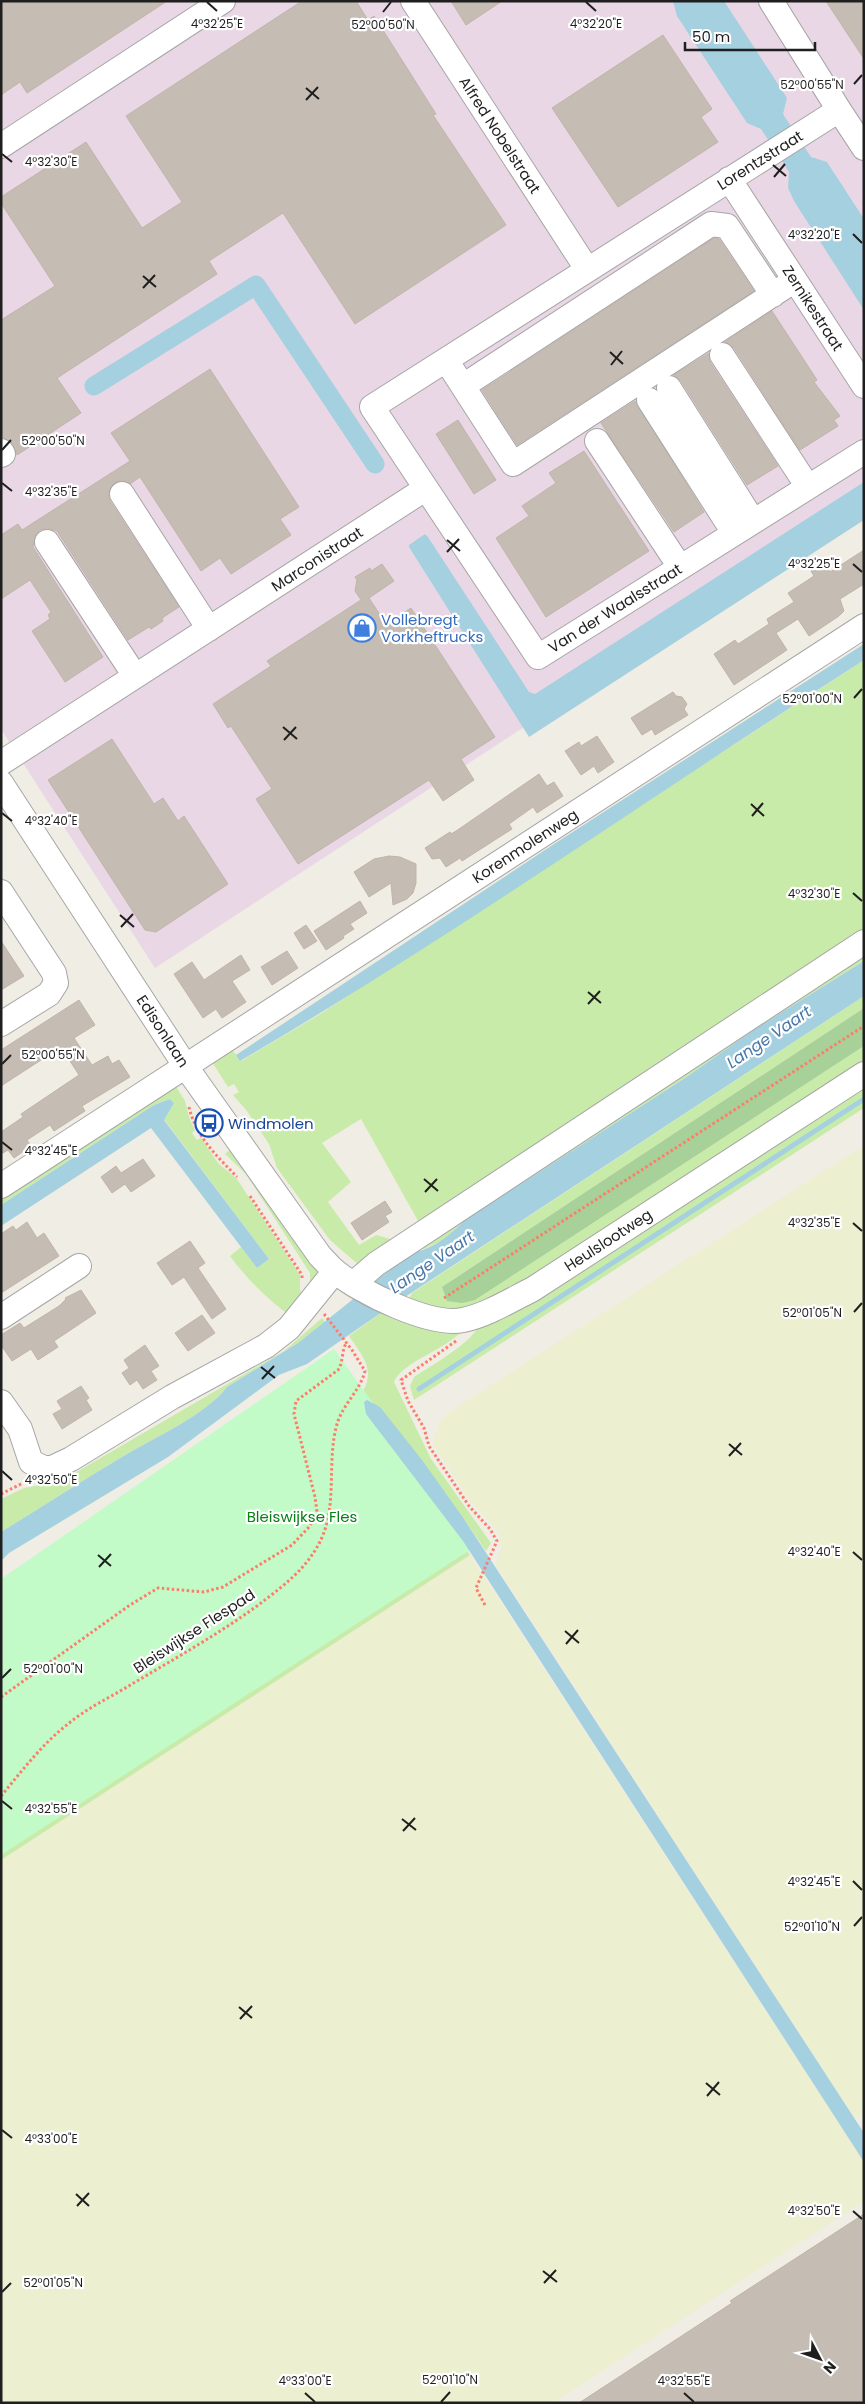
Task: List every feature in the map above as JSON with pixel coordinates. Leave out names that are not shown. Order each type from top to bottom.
[{"type":"street","points":[[1,146],[223,1]]},
{"type":"street","name":"Alfred Nobelstraat","points":[[413,1],[579,274]]},
{"type":"street","points":[[771,1],[864,148]]},
{"type":"street","name":"Lorentzstraat","points":[[426,489],[372,407],[839,110]]},
{"type":"street","name":"Zernikestraat","points":[[730,179],[864,386]]},
{"type":"street","points":[[463,386],[711,224],[727,226],[773,295]]},
{"type":"street","points":[[579,274],[588,304]]},
{"type":"street","points":[[446,360],[513,464],[795,280]]},
{"type":"street","points":[[722,355],[808,487]]},
{"type":"street","points":[[670,388],[744,527]]},
{"type":"street","points":[[649,400],[744,527]]},
{"type":"street","points":[[597,440],[680,567]]},
{"type":"street","points":[[1,451],[3,454],[1,455]]},
{"type":"street","name":"Van der Waalsstraat","points":[[426,489],[538,657],[864,452]]},
{"type":"street","name":"Marconistraat","points":[[1,763],[426,489]]},
{"type":"street","points":[[122,494],[209,628]]},
{"type":"street","points":[[47,542],[135,676]]},
{"type":"street","name":"Korenmolenweg","points":[[179,1071],[864,626]]},
{"type":"street","name":"Edisonlaan","points":[[1,783],[179,1071],[301,1231],[344,1278]]},
{"type":"street","points":[[1,892],[54,973],[56,984],[50,994],[1,1024]]},
{"type":"street","points":[[1,1402],[20,1429],[28,1458],[35,1465],[52,1468],[71,1459],[172,1397],[266,1346],[289,1328],[318,1310],[344,1278],[376,1264],[864,942]]},
{"type":"street","points":[[1,1186],[179,1071]]},
{"type":"street","name":"Heulslootweg","points":[[344,1278],[411,1312],[444,1320],[462,1320],[495,1308],[533,1289],[864,1074]]},
{"type":"street","points":[[1,1317],[79,1266]]},
{"type":"path","points":[[438,1298],[447,1298],[864,1026]]},
{"type":"path","points":[[179,1071],[191,1119],[218,1160],[239,1178]]},
{"type":"path","name":"Bleiswijkse Flespad","points":[[1,1796],[40,1750],[68,1723],[230,1625],[296,1574],[315,1551],[326,1526],[331,1509],[333,1448],[337,1425],[340,1414],[362,1383],[365,1371],[347,1342],[302,1291],[302,1275],[249,1194]]},
{"type":"path","points":[[461,1338],[401,1380],[408,1401],[424,1428],[429,1446],[470,1506],[490,1528],[497,1541],[476,1588],[486,1607]]},
{"type":"path","points":[[1,1697],[130,1605],[158,1588],[204,1592],[223,1587],[292,1545],[310,1526],[317,1512],[294,1414],[296,1401],[338,1370],[342,1364],[344,1346],[347,1342]]},
{"type":"shaded area","points":[[1,1],[864,1],[864,505],[155,968],[1,729]]},
{"type":"green space","points":[[864,660],[864,937],[422,1228],[361,1119],[322,1143],[351,1182],[328,1202],[359,1245],[376,1235],[401,1242],[361,1267],[330,1240],[277,1168],[269,1144],[247,1111],[233,1095],[239,1092],[234,1084],[228,1087],[210,1059],[230,1047],[241,1061],[317,1016]]},
{"type":"green space","points":[[864,949],[864,961],[758,1027],[685,1078],[465,1220],[441,1241],[407,1255],[379,1280],[369,1273]]},
{"type":"green space","points":[[864,996],[864,1008],[442,1287],[447,1301],[475,1300],[864,1046],[864,1064],[517,1286],[471,1306],[461,1308],[438,1308],[408,1301],[412,1293]]},
{"type":"green space","points":[[864,1008],[864,1046],[475,1300],[462,1303],[447,1301],[442,1287]]},
{"type":"green space","points":[[174,1083],[185,1101],[195,1130],[192,1133],[197,1140],[201,1138],[218,1163],[237,1179],[300,1275],[300,1290],[305,1297],[289,1315],[257,1288],[230,1256],[241,1247],[257,1268],[269,1259],[164,1119],[174,1103],[170,1099],[154,1105],[1,1205],[1,1195]]},
{"type":"green space","points":[[864,1084],[864,1108],[414,1400],[410,1386],[414,1377],[470,1338],[481,1322]]},
{"type":"green space","points":[[864,1145],[864,2114],[855,2119],[495,1564],[501,1549],[500,1536],[470,1501],[435,1447],[433,1439],[442,1419],[454,1409]]},
{"type":"green space","points":[[232,1148],[320,1270],[310,1288],[310,1273],[246,1174],[225,1154]]},
{"type":"green space","points":[[382,1312],[462,1331],[455,1338],[406,1368],[394,1382],[431,1459],[491,1543],[486,1551],[464,1519],[465,1548],[470,1555],[1,1860],[1,1806],[363,1391],[367,1383],[367,1368],[362,1356],[349,1336]]},
{"type":"green space","points":[[322,1318],[325,1322],[298,1343],[227,1387],[218,1397],[193,1416],[122,1457],[1,1532],[1,1499],[24,1488],[61,1481],[284,1351]]},
{"type":"green space","name":"Bleiswijkse Fles","points":[[334,1349],[476,1546],[1,1855],[1,1579]]},
{"type":"green space","points":[[470,1555],[864,2162],[864,2201],[553,2403],[1,2403],[1,1860]]},
{"type":"water","points":[[673,1],[724,1],[787,98],[783,114],[811,157],[827,162],[864,219],[864,310],[794,201],[788,188],[789,172],[761,129],[747,123],[677,16]]},
{"type":"water","points":[[864,482],[864,520],[529,737],[409,547],[409,545],[425,534],[428,537],[529,692],[535,694]]},
{"type":"water","points":[[864,644],[864,660],[554,864],[320,1013],[240,1061],[236,1055],[551,846]]},
{"type":"water","name":"Lange Vaart","points":[[864,961],[864,996],[382,1312],[307,1364],[279,1375],[168,1457],[9,1553],[1,1561],[1,1532],[122,1457],[193,1416],[218,1397],[227,1387],[298,1343],[411,1253],[426,1249],[440,1241],[465,1220],[685,1078],[758,1027]]},
{"type":"water","points":[[170,1099],[174,1103],[164,1120],[269,1259],[257,1268],[151,1128],[1,1226],[1,1205],[154,1105]]},
{"type":"water","points":[[367,1400],[380,1407],[422,1460],[464,1519],[864,2133],[864,2162],[463,1541],[366,1414],[364,1402]]},
{"type":"building","points":[[1,1],[167,1],[27,93],[20,82],[1,95]]},
{"type":"building","points":[[302,1],[356,1],[368,20],[374,16],[436,114],[433,115],[506,225],[355,324],[283,213],[209,261],[217,274],[57,378],[81,413],[17,455],[12,443],[1,436],[1,320],[55,286],[1,203],[1,197],[86,142],[142,228],[182,202],[126,116]]},
{"type":"building","points":[[451,1],[502,1],[466,25]]},
{"type":"building","points":[[826,1],[864,1],[864,59]]},
{"type":"building","points":[[663,35],[712,109],[701,117],[718,142],[618,207],[552,108]]},
{"type":"building","points":[[714,238],[719,239],[754,291],[517,445],[482,390]]},
{"type":"building","points":[[772,311],[817,380],[814,382],[840,416],[834,420],[838,426],[800,450],[734,348],[725,342]]},
{"type":"building","points":[[709,353],[710,362],[778,466],[747,485],[681,381],[674,375]]},
{"type":"building","points":[[210,369],[299,507],[280,519],[291,535],[231,574],[220,558],[201,571],[140,477],[130,484],[122,480],[114,483],[108,494],[110,501],[179,607],[162,618],[163,621],[151,629],[149,627],[128,640],[57,531],[47,528],[40,530],[35,536],[33,547],[103,657],[65,682],[32,631],[50,619],[48,615],[51,612],[30,580],[1,599],[1,535],[18,524],[22,530],[130,461],[111,433]]},
{"type":"building","points":[[635,401],[704,512],[674,532],[601,423]]},
{"type":"building","points":[[458,420],[496,480],[474,494],[436,434]]},
{"type":"building","points":[[584,451],[649,551],[546,617],[496,538],[529,516],[522,506],[556,483],[549,473]]},
{"type":"building","points":[[864,550],[864,584],[840,599],[844,611],[809,636],[798,619],[776,633],[787,650],[734,685],[714,654],[735,640],[738,644],[769,624],[767,619],[794,602],[788,593],[814,576],[811,571],[823,561],[830,572]]},
{"type":"building","points":[[382,564],[394,581],[369,598],[386,624],[411,608],[495,737],[461,759],[474,780],[443,801],[429,780],[298,864],[256,799],[272,789],[231,726],[228,728],[213,704],[271,666],[267,661],[361,600],[355,591],[357,580],[355,577],[370,568],[371,571]]},
{"type":"building","points":[[673,692],[676,696],[682,697],[687,704],[684,709],[688,715],[655,735],[652,729],[642,735],[631,718]]},
{"type":"building","points":[[597,736],[614,762],[598,773],[594,766],[581,775],[565,751],[579,742],[581,746]]},
{"type":"building","points":[[112,739],[154,804],[163,798],[178,821],[184,816],[228,884],[156,932],[145,930],[48,780]]},
{"type":"building","points":[[539,774],[547,786],[554,782],[563,796],[537,813],[533,807],[509,824],[512,829],[462,861],[460,858],[446,867],[440,858],[432,859],[425,848],[450,832],[451,834],[456,831]]},
{"type":"building","points":[[389,856],[400,857],[416,864],[416,883],[413,893],[407,899],[393,905],[391,883],[369,897],[354,872],[374,859]]},
{"type":"building","points":[[360,901],[367,913],[350,924],[354,929],[326,950],[314,931]]},
{"type":"building","points":[[306,925],[317,941],[304,949],[294,933]]},
{"type":"building","points":[[1,941],[24,976],[1,990]]},
{"type":"building","points":[[287,951],[298,968],[272,985],[261,967]]},
{"type":"building","points":[[241,955],[250,970],[232,981],[246,1002],[222,1018],[216,1009],[203,1018],[174,974],[192,962],[204,980]]},
{"type":"building","points":[[79,1000],[95,1025],[74,1038],[92,1065],[108,1056],[112,1064],[119,1060],[130,1077],[82,1106],[85,1111],[54,1131],[50,1125],[27,1140],[31,1146],[14,1158],[8,1150],[1,1154],[1,1132],[23,1117],[21,1114],[79,1075],[61,1047],[1,1086],[1,1050]]},
{"type":"building","points":[[143,1159],[155,1176],[131,1192],[125,1184],[112,1193],[101,1177],[116,1166],[121,1173]]},
{"type":"building","points":[[385,1201],[392,1212],[385,1216],[389,1222],[362,1240],[351,1223]]},
{"type":"building","points":[[27,1222],[37,1238],[44,1233],[59,1256],[1,1293],[1,1234],[13,1226],[16,1230]]},
{"type":"building","points":[[190,1241],[205,1263],[198,1268],[226,1309],[212,1319],[184,1277],[172,1285],[157,1263]]},
{"type":"building","points":[[81,1290],[96,1313],[54,1341],[58,1347],[38,1360],[31,1349],[12,1361],[1,1345],[1,1335],[20,1323],[24,1328],[59,1306],[65,1298]]},
{"type":"building","points":[[202,1315],[215,1333],[188,1351],[175,1333]]},
{"type":"building","points":[[145,1345],[159,1366],[151,1371],[157,1380],[143,1389],[137,1380],[130,1385],[122,1373],[129,1368],[124,1360]]},
{"type":"building","points":[[81,1386],[89,1398],[86,1400],[92,1410],[62,1429],[53,1414],[62,1409],[57,1401]]},
{"type":"building","points":[[864,2214],[864,2403],[579,2403],[732,2303],[730,2301]]},
{"type":"waterway","points":[[94,386],[256,285],[375,464]]},
{"type":"waterway","points":[[419,1389],[864,1099]]},
{"type":"place","name":"Vollebregt Vorkheftrucks","points":[[362,628]]},
{"type":"place","name":"Windmolen","points":[[209,1123]]}]
